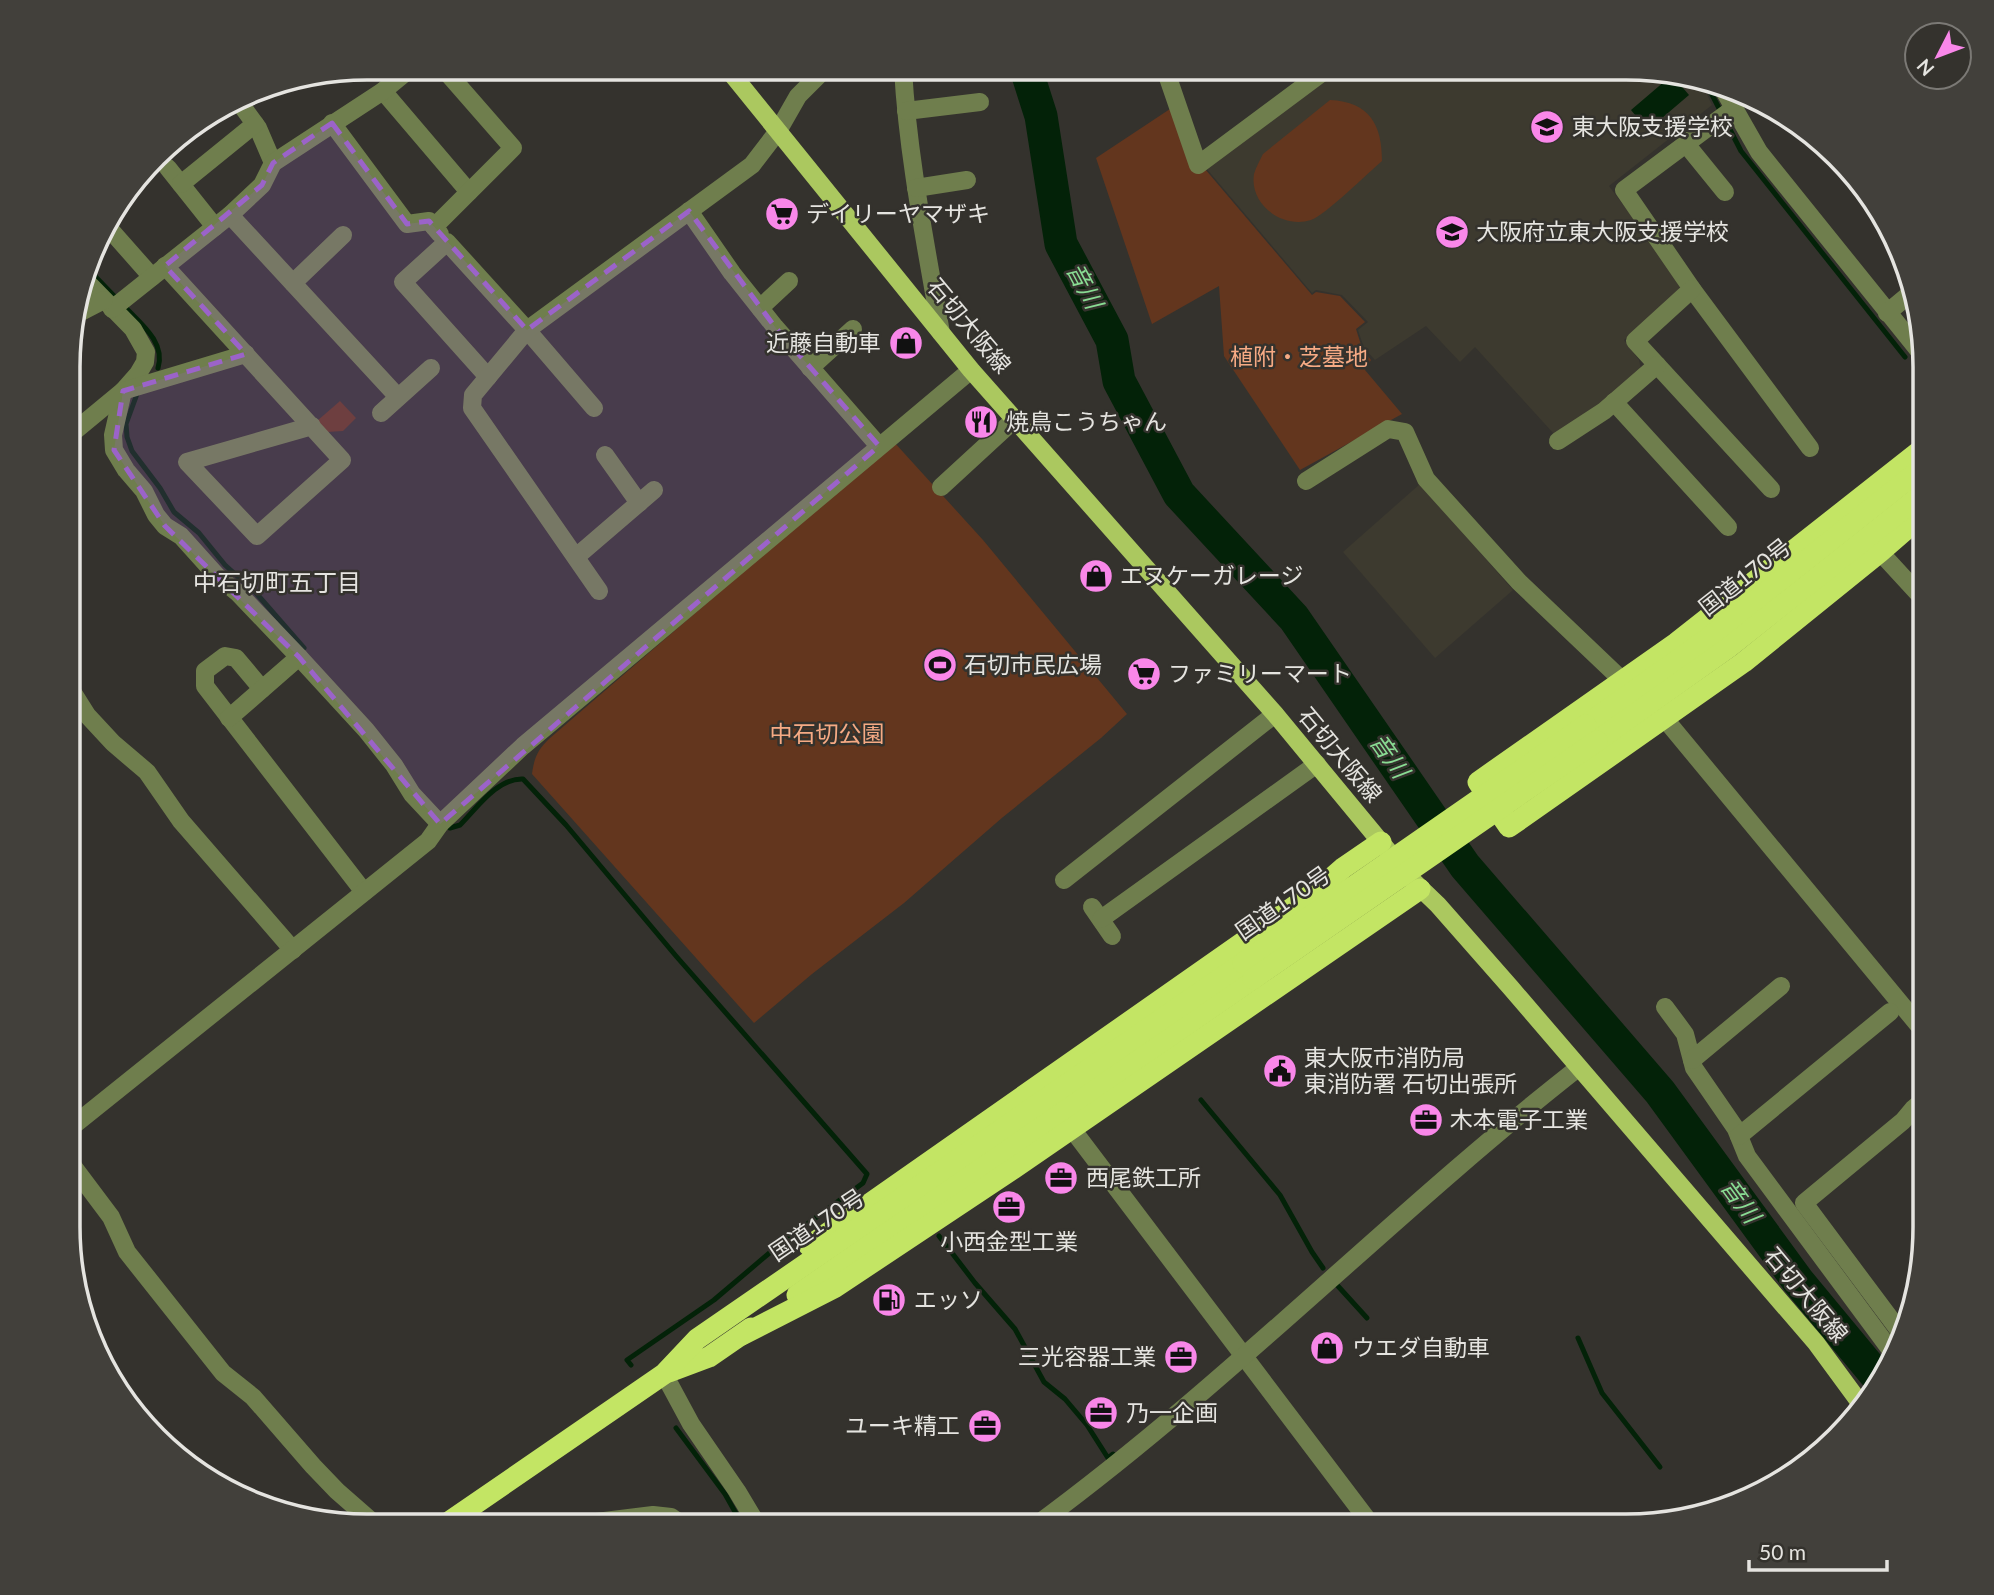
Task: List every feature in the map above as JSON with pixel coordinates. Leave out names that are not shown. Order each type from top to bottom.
[{"type":"highway","points":[[1913,456],[1733,600],[1478,782],[1509,827],[1665,719],[1777,636],[1913,523]]},
{"type":"highway","name":"国道170号","points":[[1592,733],[1913,475]]},
{"type":"highway","name":"国道170号","points":[[465,1515],[664,1374],[697,1339],[752,1301],[1248,971],[1592,733],[1728,648],[1913,501]]},
{"type":"highway","points":[[752,1301],[789,1262],[822,1236],[1320,889],[1343,868],[1381,842]]},
{"type":"highway","points":[[742,1335],[835,1288],[1072,1129],[1420,888]]},
{"type":"highway","name":"国道170号","points":[[664,1374],[709,1357],[742,1335],[1248,971]]},
{"type":"main road","name":"石切大阪線","points":[[737,80],[971,370],[1275,714],[1420,888],[1438,905],[1816,1343],[1857,1398]]},
{"type":"street","points":[[86,312],[115,303],[159,272],[230,215],[262,185],[273,163],[383,91],[395,80]]},
{"type":"street","points":[[434,227],[513,148],[454,80]]},
{"type":"street","points":[[599,591],[472,408],[473,395],[527,330],[752,165],[778,131],[798,96],[814,80]]},
{"type":"street","points":[[904,80],[916,188],[941,333]]},
{"type":"street","points":[[1169,80],[1198,165],[1312,80]]},
{"type":"street","points":[[383,91],[469,192]]},
{"type":"street","points":[[1729,100],[1759,152],[1912,343]]},
{"type":"street","points":[[906,111],[980,103]]},
{"type":"street","points":[[244,108],[255,124],[273,163]]},
{"type":"street","points":[[1734,108],[1624,190],[1692,289],[1810,448]]},
{"type":"street","points":[[332,123],[407,224],[429,221],[594,408]]},
{"type":"street","points":[[181,184],[255,124]]},
{"type":"street","points":[[1686,144],[1725,192]]},
{"type":"street","points":[[168,168],[215,227]]},
{"type":"street","points":[[916,188],[967,180]]},
{"type":"street","points":[[689,211],[760,308],[879,446]]},
{"type":"street","points":[[230,215],[398,397]]},
{"type":"street","points":[[114,232],[246,354],[312,426],[342,460],[257,536],[187,462],[312,426]]},
{"type":"street","points":[[293,283],[343,235]]},
{"type":"street","points":[[447,242],[402,282],[488,377]]},
{"type":"street","points":[[760,308],[789,281]]},
{"type":"street","points":[[80,427],[123,391],[138,374],[145,362],[146,352],[115,303],[92,286]]},
{"type":"street","points":[[1692,289],[1635,341],[1771,489]]},
{"type":"street","points":[[1887,313],[1905,298]]},
{"type":"street","points":[[810,368],[853,329]]},
{"type":"street","points":[[123,391],[246,354]]},
{"type":"street","points":[[1558,440],[1604,411],[1657,365]]},
{"type":"street","points":[[381,413],[431,368]]},
{"type":"street","points":[[80,1120],[428,841],[440,824],[523,747],[971,370]]},
{"type":"street","points":[[123,391],[113,435],[114,450],[125,470],[144,491],[156,515],[165,526],[181,536],[217,576],[299,657],[366,730],[394,765],[412,794],[440,824]]},
{"type":"street","points":[[1614,402],[1728,527]]},
{"type":"street","points":[[941,487],[1015,419]]},
{"type":"street","points":[[1306,481],[1388,429],[1405,432],[1426,479],[1519,582],[1623,681]]},
{"type":"street","points":[[605,455],[639,503]]},
{"type":"street","points":[[576,558],[654,490]]},
{"type":"street","points":[[1880,552],[1913,588]]},
{"type":"street","points":[[261,688],[236,658],[225,656],[205,671],[205,686],[364,892]]},
{"type":"street","points":[[229,718],[299,657]]},
{"type":"street","points":[[80,704],[113,743],[147,772],[181,821],[293,950]]},
{"type":"street","points":[[1063,880],[1275,714]]},
{"type":"street","points":[[1665,719],[1913,1019]]},
{"type":"street","points":[[1112,936],[1096,913],[1317,764]]},
{"type":"street","points":[[1692,1060],[1781,986]]},
{"type":"street","points":[[1665,1007],[1685,1034],[1692,1060],[1705,1086],[1739,1136],[1747,1156],[1888,1346]]},
{"type":"street","points":[[1739,1136],[1890,1012]]},
{"type":"street","points":[[1051,1515],[1126,1457],[1507,1123],[1578,1068]]},
{"type":"street","points":[[1896,1326],[1804,1203],[1903,1121],[1913,1109]]},
{"type":"street","points":[[1072,1129],[1364,1515]]},
{"type":"street","points":[[80,1176],[111,1217],[128,1252],[223,1373],[253,1397],[321,1475],[365,1515]]},
{"type":"street","points":[[664,1374],[691,1424],[751,1515]]},
{"type":"highlighted area","points":[[332,123],[407,224],[429,221],[527,330],[689,211],[775,327],[879,446],[440,824],[299,657],[165,526],[114,450],[123,391],[246,354],[165,266],[262,185],[273,163]]},
{"type":"shaded area","name":"大阪府立東大阪支援学校","points":[[1321,80],[1645,81],[1706,92],[1712,105],[1609,186],[1679,279],[1680,291],[1624,340],[1639,360],[1641,369],[1597,407],[1554,434],[1475,347],[1460,362],[1426,326],[1375,360],[1364,348],[1358,330],[1368,322],[1342,295],[1316,290],[1312,293],[1206,168]]},
{"type":"shaded area","points":[[1663,83],[1681,86],[1689,95],[1655,124],[1659,129],[1652,136],[1631,110]]},
{"type":"shaded area","points":[[1420,484],[1513,590],[1435,658],[1343,552]]},
{"type":"green space","points":[[1330,100],[1355,105],[1371,118],[1380,137],[1382,161],[1317,217],[1300,222],[1279,218],[1262,205],[1257,196],[1254,174],[1257,166],[1263,154]]},
{"type":"green space","name":"植附・芝墓地","points":[[1170,109],[1205,169],[1312,295],[1316,292],[1340,296],[1365,322],[1356,329],[1362,348],[1371,360],[1365,370],[1402,414],[1300,470],[1224,356],[1219,286],[1152,324],[1096,158]]},
{"type":"green space","points":[[340,401],[356,418],[343,431],[327,432],[317,421]]},
{"type":"green space","name":"中石切公園","points":[[894,442],[983,540],[1127,714],[904,903],[754,1023],[532,774],[534,763],[550,738]]},
{"type":"waterway","name":"音川","points":[[1030,80],[1041,116],[1061,244],[1112,340],[1119,381],[1179,494],[1294,618],[1465,866],[1660,1092],[1798,1281],[1874,1373]]},
{"type":"waterway","points":[[1711,93],[1741,151],[1905,357]]},
{"type":"waterway","points":[[95,277],[117,299]]},
{"type":"waterway","points":[[124,306],[155,341],[158,368]]},
{"type":"waterway","points":[[137,394],[126,424],[132,451],[174,512],[199,533],[225,565],[256,593],[304,648]]},
{"type":"waterway","points":[[450,828],[460,825],[496,789],[505,783],[523,779],[566,825],[676,956],[867,1174],[863,1183],[780,1244],[714,1300],[627,1360],[631,1365]]},
{"type":"waterway","points":[[1201,1100],[1280,1195],[1323,1268]]},
{"type":"waterway","points":[[939,1236],[1015,1329],[1044,1382],[1065,1399],[1087,1425],[1108,1458],[1113,1454],[1115,1456]]},
{"type":"waterway","points":[[1337,1285],[1367,1318]]},
{"type":"waterway","points":[[1578,1338],[1602,1393],[1660,1467]]},
{"type":"waterway","points":[[676,1428],[725,1494],[737,1515]]},
{"type":"place","name":"東大阪支援学校","points":[[1547,127]]},
{"type":"place","name":"デイリーヤマザキ","points":[[782,214]]},
{"type":"place","name":"大阪府立東大阪支援学校","points":[[1452,232]]},
{"type":"place","name":"近藤自動車","points":[[906,343]]},
{"type":"place","name":"焼鳥こうちゃん","points":[[981,422]]},
{"type":"place","name":"エヌケーガレージ","points":[[1096,576]]},
{"type":"place","name":"石切市民広場","points":[[940,665]]},
{"type":"place","name":"ファミリーマート","points":[[1144,674]]},
{"type":"place","name":"東大阪市消防局 東消防署 石切出張所","points":[[1280,1071]]},
{"type":"place","name":"木本電子工業","points":[[1426,1120]]},
{"type":"place","name":"西尾鉄工所","points":[[1061,1178]]},
{"type":"place","name":"小西金型工業","points":[[1009,1207]]},
{"type":"place","name":"エッソ","points":[[889,1300]]},
{"type":"place","name":"ウエダ自動車","points":[[1327,1348]]},
{"type":"place","name":"三光容器工業","points":[[1181,1357]]},
{"type":"place","name":"乃一企画","points":[[1101,1413]]},
{"type":"place","name":"ユーキ精工","points":[[985,1426]]},
{"type":"district","name":"中石切町五丁目","points":[[277,583]]}]
